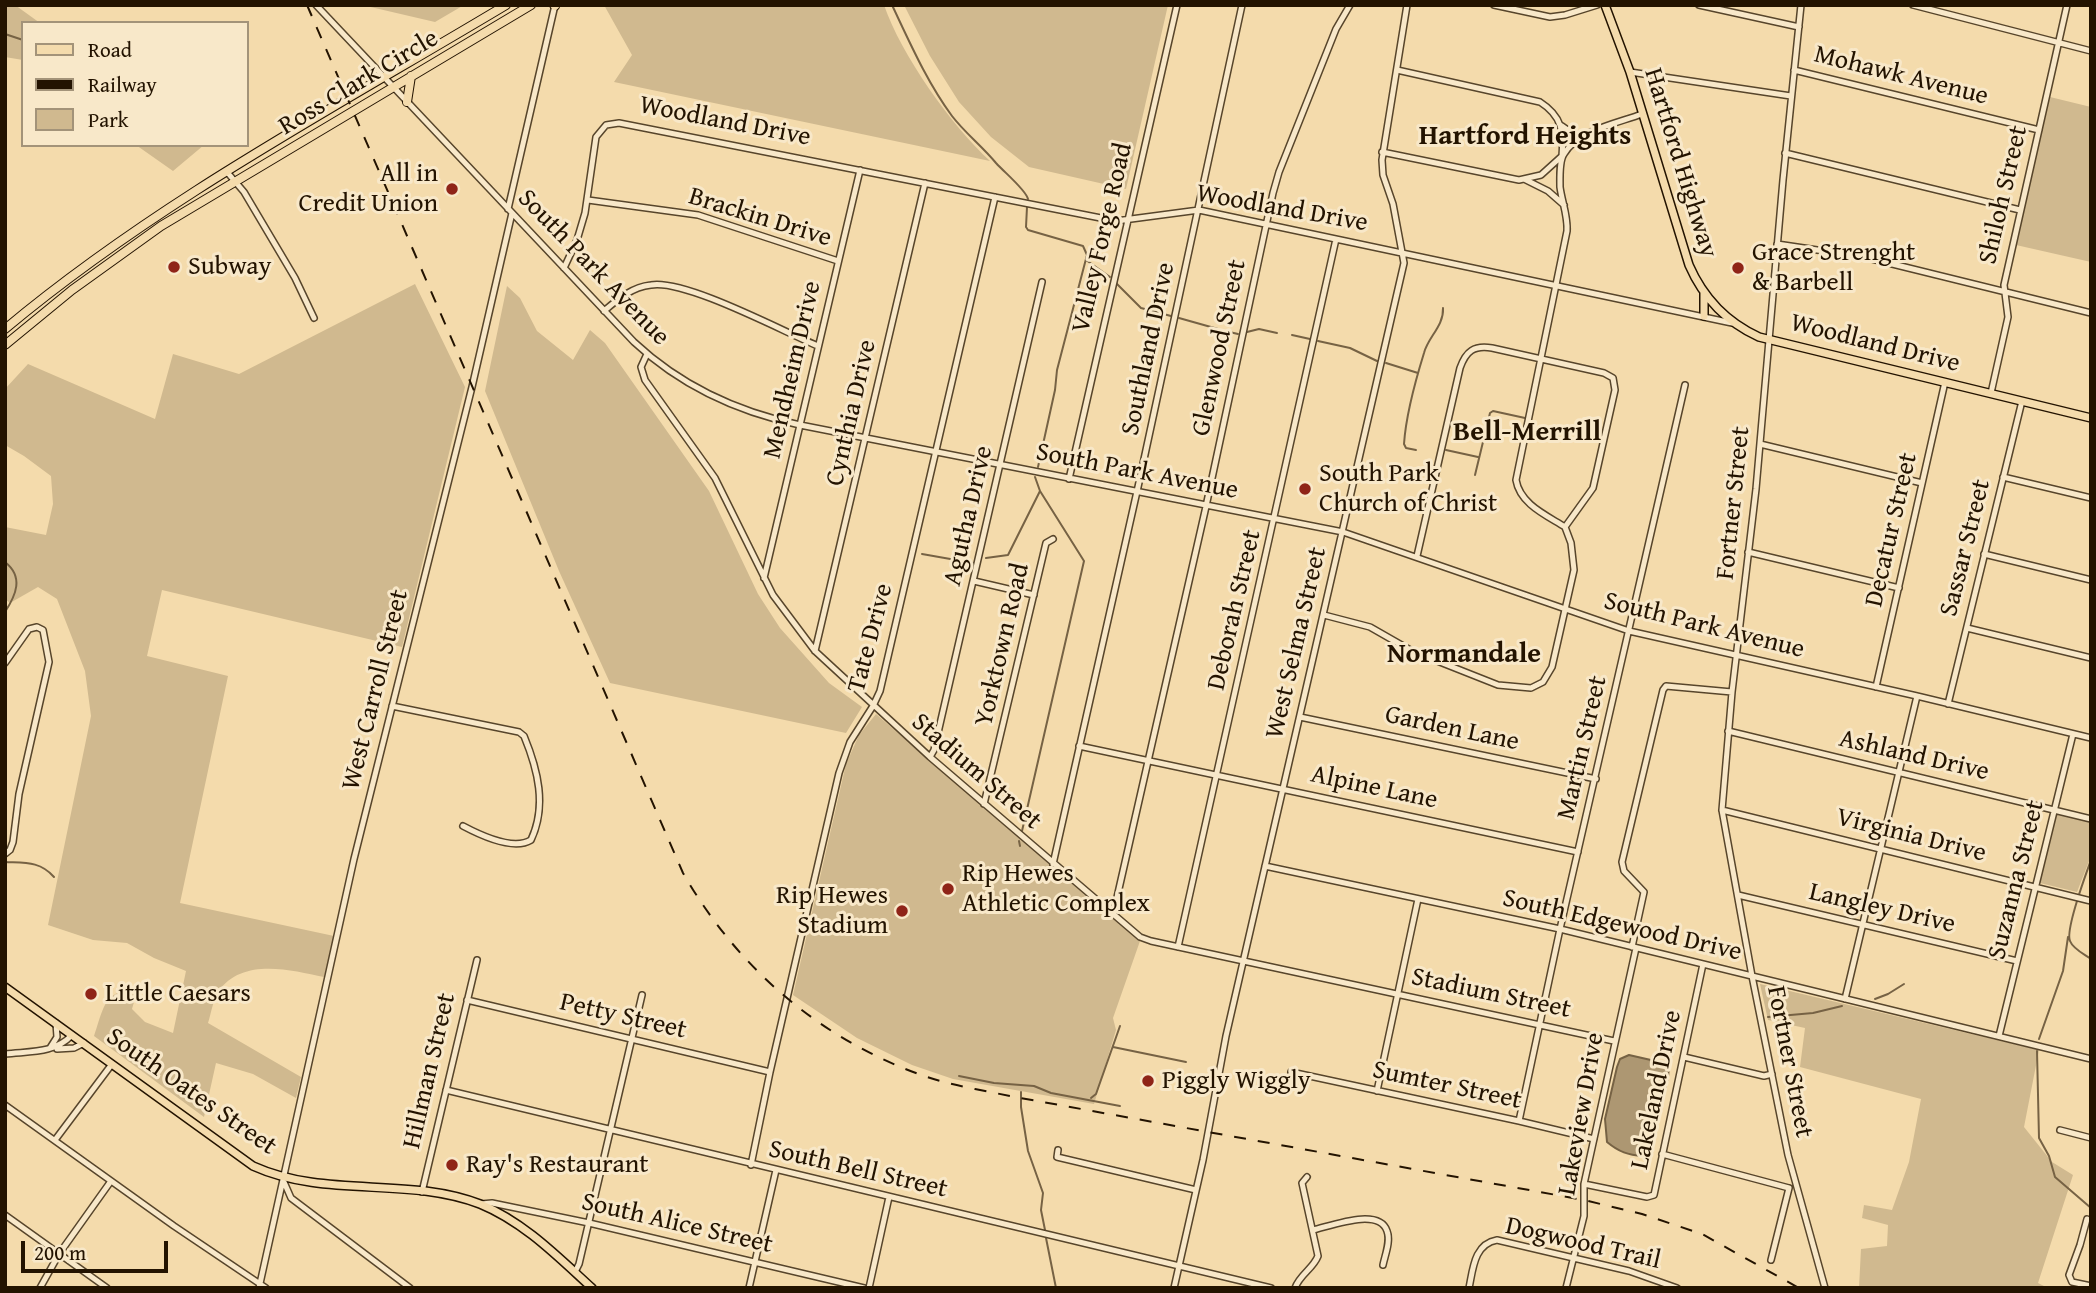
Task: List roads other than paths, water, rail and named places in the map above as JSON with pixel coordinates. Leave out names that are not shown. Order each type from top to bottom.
[{"type":"highway","name":"Ross Clark Circle","points":[[7,337],[161,226],[531,5]]},
{"type":"highway","name":"Ross Clark Circle","points":[[7,337],[104,251],[155,216],[504,7]]},
{"type":"highway","points":[[504,7],[508,19]]},
{"type":"highway","points":[[437,47],[443,57]]},
{"type":"highway","points":[[407,102],[411,76]]},
{"type":"highway","points":[[155,216],[161,226]]},
{"type":"highway","points":[[104,251],[111,261]]},
{"type":"main road","name":"Hartford Highway","points":[[1605,5],[1630,72],[1693,276],[1704,293],[1732,323]]},
{"type":"main road","points":[[1704,293],[1704,316]]},
{"type":"main road","name":"Woodland Drive","points":[[1732,323],[1769,339],[2091,418]]},
{"type":"main road","name":"South Oates Street","points":[[5,987],[243,1160],[284,1178],[312,1184],[448,1195],[480,1204],[524,1228],[592,1288]]},
{"type":"street","name":"South Park Avenue","points":[[316,5],[647,354],[690,384],[728,403],[760,415],[800,425],[1343,532],[1629,631],[2091,738]]},
{"type":"street","name":"West Carroll Street","points":[[262,1286],[354,859],[472,387],[555,5]]},
{"type":"street","name":"Valley Forge Road","points":[[1069,479],[1177,5]]},
{"type":"street","name":"Southland Drive","points":[[1053,864],[1137,493],[1242,5]]},
{"type":"street","name":"Glenwood Street","points":[[1113,915],[1279,172],[1336,29],[1350,5]]},
{"type":"street","name":"West Selma Street","points":[[1174,1288],[1265,866],[1405,263],[1384,175],[1382,152],[1407,5]]},
{"type":"street","points":[[1494,5],[1550,17],[1597,5]]},
{"type":"street","points":[[1699,5],[1799,27]]},
{"type":"street","name":"Fortner Street","points":[[1801,5],[1785,153],[1760,444],[1731,692],[1723,810],[1772,1074],[1796,1184],[1825,1288]]},
{"type":"street","points":[[1913,5],[2091,51]]},
{"type":"street","name":"Shiloh Street","points":[[1991,393],[2008,317],[2004,285],[2067,5]]},
{"type":"street","name":"Mohawk Avenue","points":[[1794,69],[2039,130]]},
{"type":"street","points":[[1397,70],[1534,99],[1549,107],[1562,127],[1585,136]]},
{"type":"street","points":[[1630,72],[1791,96]]},
{"type":"street","points":[[1526,180],[1547,172],[1574,143],[1585,136],[1642,114]]},
{"type":"street","name":"Woodland Drive","points":[[564,268],[577,240],[588,200],[596,137],[606,125],[615,122],[1126,221],[1199,210],[1732,323]]},
{"type":"street","points":[[1324,615],[1370,627],[1424,656],[1498,685],[1523,689],[1538,686],[1550,673],[1574,566],[1571,543],[1565,527],[1527,501],[1516,480],[1567,231],[1560,187],[1562,127]]},
{"type":"street","points":[[1382,152],[1526,180],[1548,191],[1564,205]]},
{"type":"street","points":[[1785,153],[2020,210]]},
{"type":"street","name":"Mendheim Drive","points":[[764,578],[860,170]]},
{"type":"street","points":[[227,172],[244,192],[295,278],[313,318]]},
{"type":"street","name":"Cynthia Drive","points":[[814,650],[925,183]]},
{"type":"street","name":"Tate Drive","points":[[751,1165],[842,761],[853,736],[880,691],[995,197]]},
{"type":"street","name":"Brackin Drive","points":[[588,200],[698,215],[838,261]]},
{"type":"street","name":"Deborah Street","points":[[1178,947],[1336,239]]},
{"type":"street","points":[[1777,244],[1856,256],[2091,313]]},
{"type":"street","name":"Agutha Drive","points":[[930,757],[934,750],[974,581],[1042,282]]},
{"type":"street","points":[[604,311],[637,288],[652,284],[672,285],[697,293],[818,346]]},
{"type":"street","points":[[1418,556],[1462,360],[1470,351],[1486,347],[1608,374],[1613,378],[1615,384],[1593,488],[1565,527]]},
{"type":"street","name":"Stadium Street","points":[[647,354],[642,364],[645,380],[724,493],[764,578],[814,650],[930,757],[1144,939],[1615,1041]]},
{"type":"street","name":"Decatur Street","points":[[1876,687],[1945,382]]},
{"type":"street","name":"Martin Street","points":[[1519,1121],[1560,929],[1685,385]]},
{"type":"street","name":"Sassar Street","points":[[1948,704],[2022,401]]},
{"type":"street","points":[[1760,444],[1922,483]]},
{"type":"street","points":[[2003,477],[2091,498]]},
{"type":"street","name":"Yorktown Road","points":[[984,804],[1046,543],[1053,539]]},
{"type":"street","points":[[1748,552],[1899,588]]},
{"type":"street","points":[[1984,554],[2091,580]]},
{"type":"street","points":[[974,581],[1034,595]]},
{"type":"street","points":[[5,663],[29,629],[37,627],[43,630],[50,662],[19,794],[13,842],[5,854]]},
{"type":"street","points":[[1967,628],[2091,658]]},
{"type":"street","name":"Lakeview Drive","points":[[1566,1288],[1584,1212],[1584,1184],[1644,892],[1624,871],[1622,859],[1662,691],[1667,687],[1731,692]]},
{"type":"street","points":[[1845,999],[1917,696]]},
{"type":"street","points":[[392,706],[519,732],[524,736],[541,800],[541,812],[531,840],[514,844],[479,834],[463,826]]},
{"type":"street","name":"Garden Lane","points":[[1300,717],[1596,779]]},
{"type":"street","name":"Ashland Drive","points":[[1728,731],[2091,819]]},
{"type":"street","name":"Suzanna Street","points":[[1999,1036],[2073,734]]},
{"type":"street","name":"Alpine Lane","points":[[1079,746],[1578,852]]},
{"type":"street","name":"Virginia Drive","points":[[1723,810],[2091,901]]},
{"type":"street","name":"South Edgewood Drive","points":[[1265,866],[1560,929],[2091,1059]]},
{"type":"street","name":"Langley Drive","points":[[1738,895],[2017,961]]},
{"type":"street","points":[[1377,1091],[1418,899]]},
{"type":"street","name":"Hillman Street","points":[[422,1192],[477,960]]},
{"type":"street","name":"Lakeland Drive","points":[[1584,1184],[1651,1197],[1654,1193],[1703,964]]},
{"type":"street","points":[[575,1272],[642,995]]},
{"type":"street","name":"Petty Street","points":[[467,1000],[770,1072]]},
{"type":"street","points":[[51,1049],[57,1037],[56,1023]]},
{"type":"street","points":[[51,1049],[65,1044],[72,1035]]},
{"type":"street","points":[[5,1054],[74,1048],[84,1043]]},
{"type":"street","points":[[1684,1056],[1764,1076],[1772,1074]]},
{"type":"street","points":[[55,1140],[112,1064]]},
{"type":"street","name":"Sumter Street","points":[[1291,1072],[1594,1139]]},
{"type":"street","name":"South Bell Street","points":[[446,1090],[1270,1288]]},
{"type":"street","points":[[5,1105],[262,1286]]},
{"type":"street","points":[[2060,1130],[2091,1138]]},
{"type":"street","points":[[1058,1150],[1057,1157],[1196,1190]]},
{"type":"street","points":[[1662,1154],[1789,1188],[1796,1184]]},
{"type":"street","points":[[749,1288],[776,1170]]},
{"type":"street","points":[[1294,1288],[1298,1279],[1317,1260],[1318,1252],[1302,1183],[1307,1177]]},
{"type":"street","points":[[284,1178],[291,1198],[410,1288]]},
{"type":"street","points":[[40,1288],[59,1254],[111,1181]]},
{"type":"street","points":[[1771,1260],[1789,1188]]},
{"type":"street","points":[[866,1288],[889,1197]]},
{"type":"street","name":"South Alice Street","points":[[480,1204],[492,1203],[589,1223],[866,1288]]},
{"type":"street","points":[[5,1215],[107,1288]]},
{"type":"street","points":[[1313,1230],[1365,1218],[1376,1220],[1384,1226],[1388,1235],[1383,1265]]},
{"type":"street","points":[[2087,1219],[2069,1275],[2072,1282],[2091,1286]]},
{"type":"street","name":"Dogwood Trail","points":[[1469,1288],[1479,1251],[1493,1240],[1629,1271],[1672,1287]]},
{"type":"waterway","points":[[892,5],[927,76],[952,116],[1019,186],[1028,199]]},
{"type":"waterway","points":[[5,34],[21,39]]},
{"type":"waterway","points":[[1027,207],[1028,230],[1083,246],[1087,255],[1057,370],[1038,467]]},
{"type":"waterway","points":[[1086,260],[1110,277]]},
{"type":"waterway","points":[[1116,283],[1141,308],[1171,316]]},
{"type":"waterway","points":[[1416,450],[1406,448],[1404,444],[1409,410],[1424,353],[1441,320],[1443,308]]},
{"type":"waterway","points":[[1179,318],[1218,329]]},
{"type":"waterway","points":[[1247,332],[1259,329],[1277,333]]},
{"type":"waterway","points":[[1225,331],[1238,334]]},
{"type":"waterway","points":[[1292,335],[1310,339]]},
{"type":"waterway","points":[[1318,341],[1350,348],[1377,361]]},
{"type":"waterway","points":[[1386,363],[1418,373]]},
{"type":"waterway","points":[[1475,475],[1490,413],[1493,411],[1525,418]]},
{"type":"waterway","points":[[1446,450],[1478,457]]},
{"type":"waterway","points":[[1022,831],[1084,561],[1040,491],[1035,477]]},
{"type":"waterway","points":[[986,558],[1008,555],[1040,491]]},
{"type":"waterway","points":[[922,554],[973,563]]},
{"type":"waterway","points":[[5,562],[15,574],[16,580],[15,593],[5,612]]},
{"type":"waterway","points":[[1019,841],[1020,846]]},
{"type":"waterway","points":[[2091,860],[2069,935],[2074,946],[2091,959]]},
{"type":"waterway","points":[[5,862],[38,865],[54,877]]},
{"type":"waterway","points":[[2039,1039],[2063,971],[2068,937]]},
{"type":"waterway","points":[[1875,999],[1904,984]]},
{"type":"waterway","points":[[1768,1017],[1813,1013],[1842,1006]]},
{"type":"waterway","points":[[1091,1098],[1096,1094],[1120,1026]]},
{"type":"waterway","points":[[1113,1047],[1186,1062]]},
{"type":"waterway","points":[[2037,1051],[2039,1138],[2049,1156],[2055,1177],[2091,1208]]},
{"type":"waterway","points":[[959,1076],[994,1083],[1034,1086],[1051,1093],[1120,1106]]},
{"type":"waterway","points":[[1021,1092],[1028,1151],[1043,1193],[1041,1210],[1045,1230]]},
{"type":"waterway","points":[[1046,1238],[1056,1288]]},
{"type":"railway","points":[[307,5],[683,873],[730,940],[786,998],[852,1043],[927,1077],[1015,1097],[1584,1200],[1642,1214],[1702,1234],[1799,1288]]},
{"type":"place","name":"All in Credit Union","points":[[452,189]]},
{"type":"place","name":"Subway","points":[[174,267]]},
{"type":"place","name":"Grace Strenght & Barbell","points":[[1738,268]]},
{"type":"place","name":"South Park Church of Christ","points":[[1305,489]]},
{"type":"place","name":"Rip Hewes Athletic Complex","points":[[948,889]]},
{"type":"place","name":"Rip Hewes Stadium","points":[[902,911]]},
{"type":"place","name":"Little Caesars","points":[[91,994]]},
{"type":"place","name":"Piggly Wiggly","points":[[1148,1081]]},
{"type":"place","name":"Ray's Restaurant","points":[[452,1165]]},
{"type":"district","name":"Hartford Heights","points":[[1525,137]]},
{"type":"district","name":"Bell-Merrill","points":[[1527,433]]},
{"type":"district","name":"Normandale","points":[[1464,655]]}]
